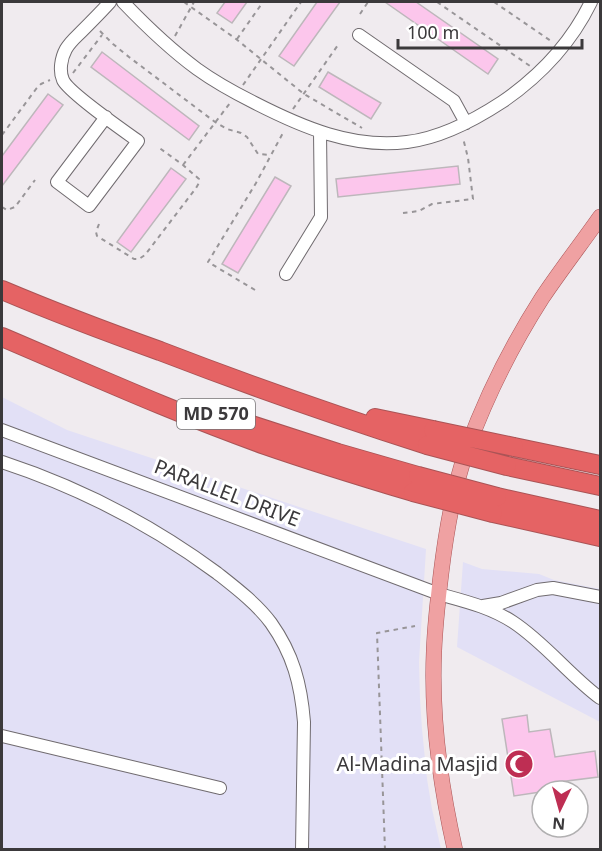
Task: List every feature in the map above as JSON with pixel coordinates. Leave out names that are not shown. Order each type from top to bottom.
[{"type":"highway","name":"MD 570","points":[[2,291],[249,385],[368,426],[430,438],[507,466],[600,486]]},
{"type":"highway","name":"MD 570","points":[[9,340],[257,428],[338,453],[415,484],[495,505],[600,520]]},
{"type":"highway","points":[[430,438],[514,447],[600,465]]},
{"type":"highway","points":[[495,505],[600,537]]},
{"type":"main road","points":[[455,849],[442,790],[433,698],[434,650],[445,538],[456,485],[488,399],[511,353],[542,299],[600,217]]},
{"type":"street","points":[[106,117],[57,182],[89,206],[138,141],[106,117],[71,91],[62,79],[63,57],[69,45],[110,2]]},
{"type":"street","points":[[123,2],[162,41],[204,74],[288,119],[321,132],[357,141],[398,143],[463,128],[506,100],[539,72],[562,48],[591,2]]},
{"type":"street","points":[[359,35],[454,101],[463,128]]},
{"type":"street","points":[[286,274],[321,217],[321,132]]},
{"type":"street","name":"PARALLEL DRIVE","points":[[2,429],[439,594],[483,606],[512,621],[535,639],[586,688],[600,698]]},
{"type":"street","points":[[2,462],[95,499],[165,537],[235,587],[269,621],[292,661],[300,683],[303,702],[302,849]]},
{"type":"street","points":[[483,606],[501,603],[537,590],[552,588],[600,597]]},
{"type":"street","points":[[2,735],[220,788]]},
{"type":"path","points":[[184,2],[261,58],[304,94],[364,129]]},
{"type":"path","points":[[175,36],[194,2]]},
{"type":"path","points":[[236,39],[262,2]]},
{"type":"path","points":[[241,88],[302,2]]},
{"type":"path","points":[[360,14],[368,2]]},
{"type":"path","points":[[437,2],[532,68]]},
{"type":"path","points":[[494,2],[556,45]]},
{"type":"path","points":[[96,26],[129,57],[215,122],[241,133],[258,153],[271,155]]},
{"type":"path","points":[[69,78],[103,34]]},
{"type":"path","points":[[293,109],[338,45]]},
{"type":"path","points":[[2,135],[36,89],[41,84],[53,80]]},
{"type":"path","points":[[183,165],[231,100]]},
{"type":"path","points":[[403,213],[419,211],[432,204],[473,200],[463,128]]},
{"type":"path","points":[[255,290],[208,262],[256,183],[285,129]]},
{"type":"path","points":[[99,224],[96,232],[102,239],[134,258],[141,258],[199,183],[199,179],[158,147]]},
{"type":"path","points":[[2,207],[8,210],[15,207],[35,180]]},
{"type":"path","points":[[385,849],[377,633],[415,627]]},
{"type":"shaded area","points":[[2,397],[67,430],[426,549],[419,662],[420,699],[427,779],[441,849],[2,849]]},
{"type":"shaded area","points":[[463,562],[482,569],[539,574],[554,580],[600,589],[600,722],[457,647]]},
{"type":"building","points":[[225,2],[247,2],[232,23],[217,13]]},
{"type":"building","points":[[317,2],[340,2],[294,66],[279,56]]},
{"type":"building","points":[[385,2],[416,2],[498,59],[488,74]]},
{"type":"building","points":[[102,52],[199,126],[189,140],[91,67]]},
{"type":"building","points":[[328,72],[381,103],[371,119],[319,87]]},
{"type":"building","points":[[48,94],[63,105],[2,186],[2,156]]},
{"type":"building","points":[[458,166],[460,184],[338,197],[336,179]]},
{"type":"building","points":[[171,168],[186,179],[131,252],[117,242]]},
{"type":"building","points":[[275,177],[291,186],[238,273],[222,264]]},
{"type":"building","points":[[527,715],[529,732],[550,729],[555,757],[595,751],[598,777],[530,779],[530,794],[514,796],[502,719]]},
{"type":"place","name":"Al-Madina Masjid","points":[[519,764]]}]
